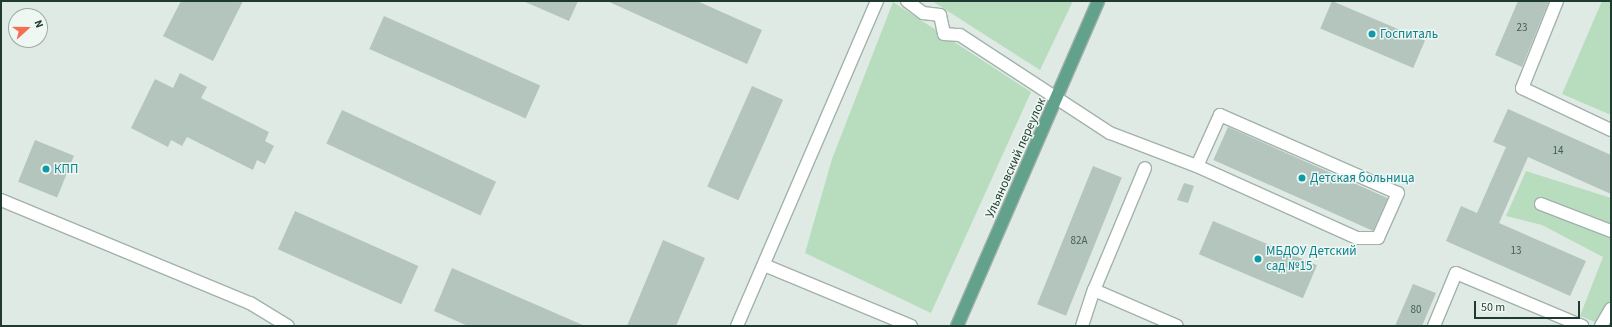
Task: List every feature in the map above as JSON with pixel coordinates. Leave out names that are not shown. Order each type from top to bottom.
[{"type":"main road","name":"Ульяновский переулок","points":[[957,326],[1098,1]]},
{"type":"street","points":[[737,326],[877,1]]},
{"type":"street","points":[[907,1],[923,13],[940,15],[944,34],[960,35],[1110,133],[1197,166],[1357,238],[1378,238],[1398,193],[1220,115],[1197,166]]},
{"type":"street","points":[[1557,1],[1522,88],[1611,130]]},
{"type":"street","points":[[1082,326],[1094,290],[1145,168]]},
{"type":"street","points":[[1,200],[250,303],[288,326]]},
{"type":"street","points":[[1541,204],[1611,231]]},
{"type":"street","points":[[764,265],[911,326]]},
{"type":"street","points":[[1434,326],[1456,272],[1582,326]]},
{"type":"street","points":[[1094,290],[1176,326]]},
{"type":"street","points":[[1601,326],[1611,309]]},
{"type":"green space","points":[[932,1],[1073,1],[1040,70]]},
{"type":"green space","points":[[1602,1],[1611,1],[1611,115],[1562,94]]},
{"type":"green space","points":[[893,2],[1031,92],[931,313],[805,253],[832,159]]},
{"type":"green space","points":[[1526,171],[1611,198],[1611,300],[1595,322],[1580,316],[1603,257],[1542,225],[1506,216]]},
{"type":"building","points":[[181,1],[243,1],[213,61],[163,36]]},
{"type":"building","points":[[523,1],[578,1],[569,21]]},
{"type":"building","points":[[607,1],[697,1],[762,30],[747,64]]},
{"type":"building","name":"Госпиталь","points":[[1332,1],[1425,40],[1413,68],[1320,29]]},
{"type":"building","points":[[1518,1],[1549,1],[1522,67],[1495,55]]},
{"type":"building","points":[[384,16],[540,86],[526,118],[369,49]]},
{"type":"building","points":[[180,73],[207,87],[201,98],[269,132],[265,141],[274,146],[265,164],[257,160],[253,170],[187,137],[182,146],[171,140],[168,147],[131,128],[155,79],[173,88]]},
{"type":"building","points":[[752,86],[783,100],[738,200],[707,186]]},
{"type":"building","points":[[1508,109],[1611,155],[1611,194],[1528,157],[1499,223],[1586,261],[1570,296],[1446,241],[1461,206],[1477,213],[1506,147],[1493,142]]},
{"type":"building","points":[[342,110],[496,182],[480,215],[326,144]]},
{"type":"building","name":"Детская больница","points":[[1228,127],[1388,198],[1373,231],[1213,160]]},
{"type":"building","name":"КПП","points":[[35,140],[74,156],[57,197],[18,182]]},
{"type":"building","points":[[1093,166],[1122,178],[1066,316],[1037,304]]},
{"type":"building","points":[[1184,183],[1194,186],[1188,203],[1177,200]]},
{"type":"building","points":[[295,211],[418,266],[401,304],[278,249]]},
{"type":"building","name":"МБДОУ Детский сад №15","points":[[1213,221],[1317,265],[1303,298],[1199,254]]},
{"type":"building","points":[[663,240],[705,258],[676,326],[627,326]]},
{"type":"building","points":[[452,268],[585,326],[468,326],[434,311]]},
{"type":"building","points":[[1413,284],[1436,293],[1422,326],[1395,326]]},
{"type":"place","name":"Госпиталь","points":[[1372,34]]},
{"type":"place","name":"КПП","points":[[46,169]]},
{"type":"place","name":"Детская больница","points":[[1302,178]]},
{"type":"place","name":"МБДОУ Детский сад №15","points":[[1258,259]]}]
